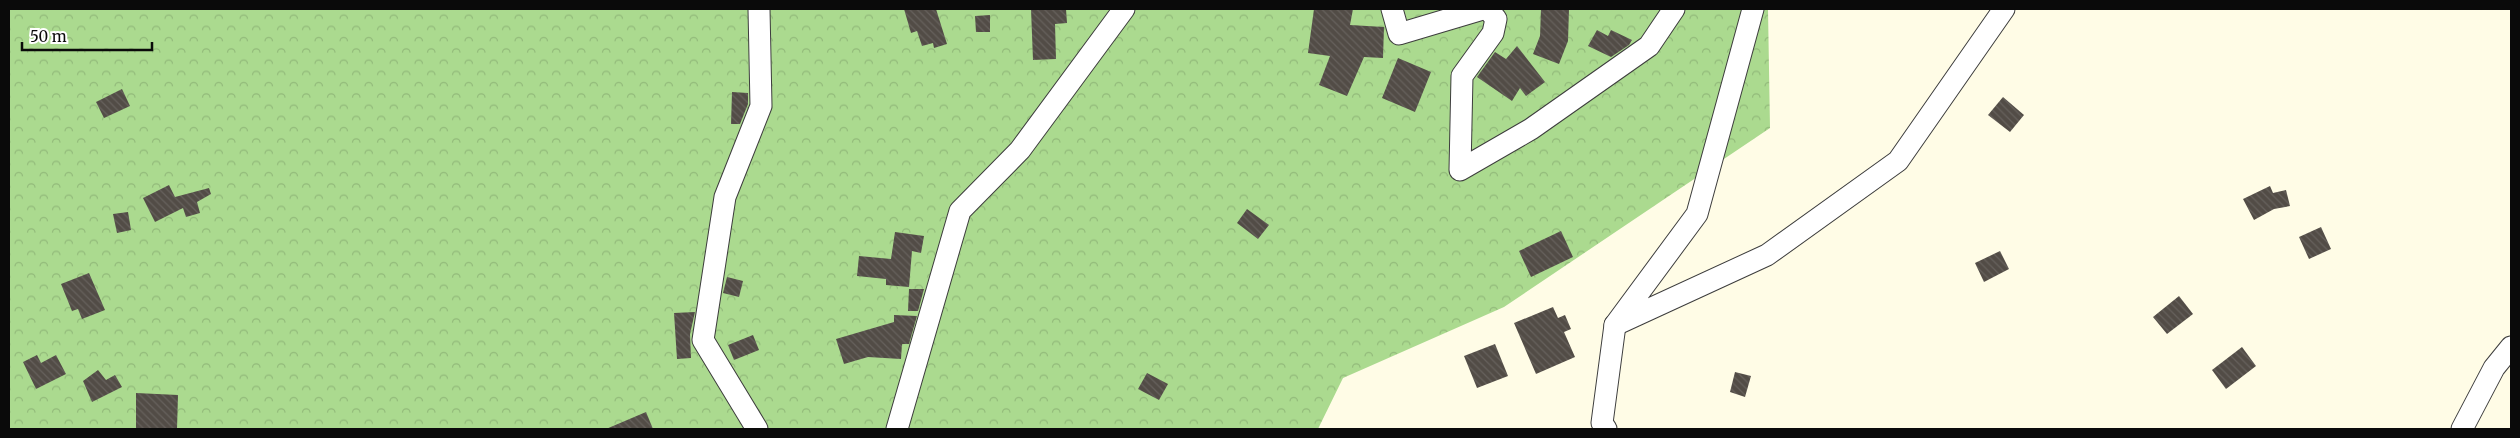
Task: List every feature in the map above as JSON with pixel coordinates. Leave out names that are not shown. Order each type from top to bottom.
[{"type":"street","points":[[757,429],[703,340],[725,197],[761,106],[760,9]]},
{"type":"street","points":[[897,429],[960,210],[1020,150],[1124,9]]},
{"type":"street","points":[[1392,9],[1399,34],[1483,9]]},
{"type":"street","points":[[1488,9],[1496,20],[1493,33],[1462,76],[1460,170],[1531,129],[1649,46],[1674,9]]},
{"type":"street","points":[[1606,429],[1602,422],[1615,325],[1697,214],[1753,9]]},
{"type":"street","points":[[1615,325],[1767,255],[1898,161],[2004,9]]},
{"type":"street","points":[[2462,429],[2494,368],[2511,347]]},
{"type":"green space","points":[[9,9],[1768,9],[1770,128],[1504,307],[1343,378],[1318,429],[9,429]]},
{"type":"building","points":[[904,9],[936,9],[947,44],[934,48],[933,43],[922,46],[917,31],[911,33]]},
{"type":"building","points":[[1031,9],[1066,9],[1067,23],[1055,24],[1056,59],[1033,60]]},
{"type":"building","points":[[1314,9],[1353,9],[1350,25],[1384,27],[1383,58],[1364,57],[1347,96],[1319,85],[1330,56],[1308,53]]},
{"type":"building","points":[[1541,9],[1569,9],[1568,41],[1559,64],[1533,54],[1540,36]]},
{"type":"building","points":[[990,15],[990,32],[976,32],[975,16]]},
{"type":"building","points":[[1597,30],[1608,36],[1611,30],[1632,40],[1629,45],[1611,57],[1588,46]]},
{"type":"building","points":[[1517,46],[1545,82],[1526,96],[1520,88],[1512,101],[1477,77],[1495,52],[1506,59]]},
{"type":"building","points":[[1398,58],[1431,72],[1415,112],[1382,98]]},
{"type":"building","points":[[122,89],[130,106],[104,118],[96,102]]},
{"type":"building","points":[[732,92],[748,93],[748,104],[740,124],[731,124]]},
{"type":"building","points":[[2003,97],[2024,115],[2010,132],[1988,115]]},
{"type":"building","points":[[169,185],[175,197],[209,188],[211,194],[197,202],[200,213],[186,217],[183,208],[155,222],[143,198]]},
{"type":"building","points":[[2270,186],[2273,193],[2286,190],[2290,206],[2274,209],[2254,220],[2243,199]]},
{"type":"building","points":[[1247,209],[1269,225],[1258,239],[1237,223]]},
{"type":"building","points":[[128,212],[131,230],[117,233],[113,214]]},
{"type":"building","points":[[2321,227],[2331,249],[2309,259],[2299,237]]},
{"type":"building","points":[[1561,231],[1573,257],[1531,277],[1519,251]]},
{"type":"building","points":[[895,232],[924,236],[921,253],[912,251],[909,287],[886,285],[886,279],[857,276],[859,256],[891,259]]},
{"type":"building","points":[[2000,251],[2009,269],[1984,282],[1975,263]]},
{"type":"building","points":[[89,273],[105,310],[82,319],[78,309],[72,311],[61,284]]},
{"type":"building","points":[[727,277],[743,281],[739,297],[723,293]]},
{"type":"building","points":[[909,289],[924,289],[918,311],[908,311]]},
{"type":"building","points":[[2179,296],[2193,314],[2167,334],[2153,317]]},
{"type":"building","points":[[1553,307],[1558,318],[1565,315],[1571,329],[1564,332],[1575,357],[1536,374],[1514,323]]},
{"type":"building","points":[[695,312],[690,334],[691,358],[677,359],[674,313]]},
{"type":"building","points":[[894,315],[917,316],[909,344],[902,344],[901,359],[868,357],[844,364],[836,339],[894,322]]},
{"type":"building","points":[[753,335],[759,350],[734,360],[728,345]]},
{"type":"building","points":[[1495,344],[1508,376],[1477,388],[1464,356]]},
{"type":"building","points":[[2242,347],[2256,366],[2226,389],[2212,370]]},
{"type":"building","points":[[37,355],[41,363],[56,355],[66,374],[36,389],[23,362]]},
{"type":"building","points":[[98,370],[106,380],[115,375],[122,387],[92,402],[83,381]]},
{"type":"building","points":[[1735,372],[1751,376],[1745,397],[1730,392]]},
{"type":"building","points":[[1147,373],[1168,384],[1159,400],[1138,389]]},
{"type":"building","points":[[136,393],[178,395],[177,429],[136,429]]},
{"type":"building","points":[[646,412],[653,429],[606,429]]}]
